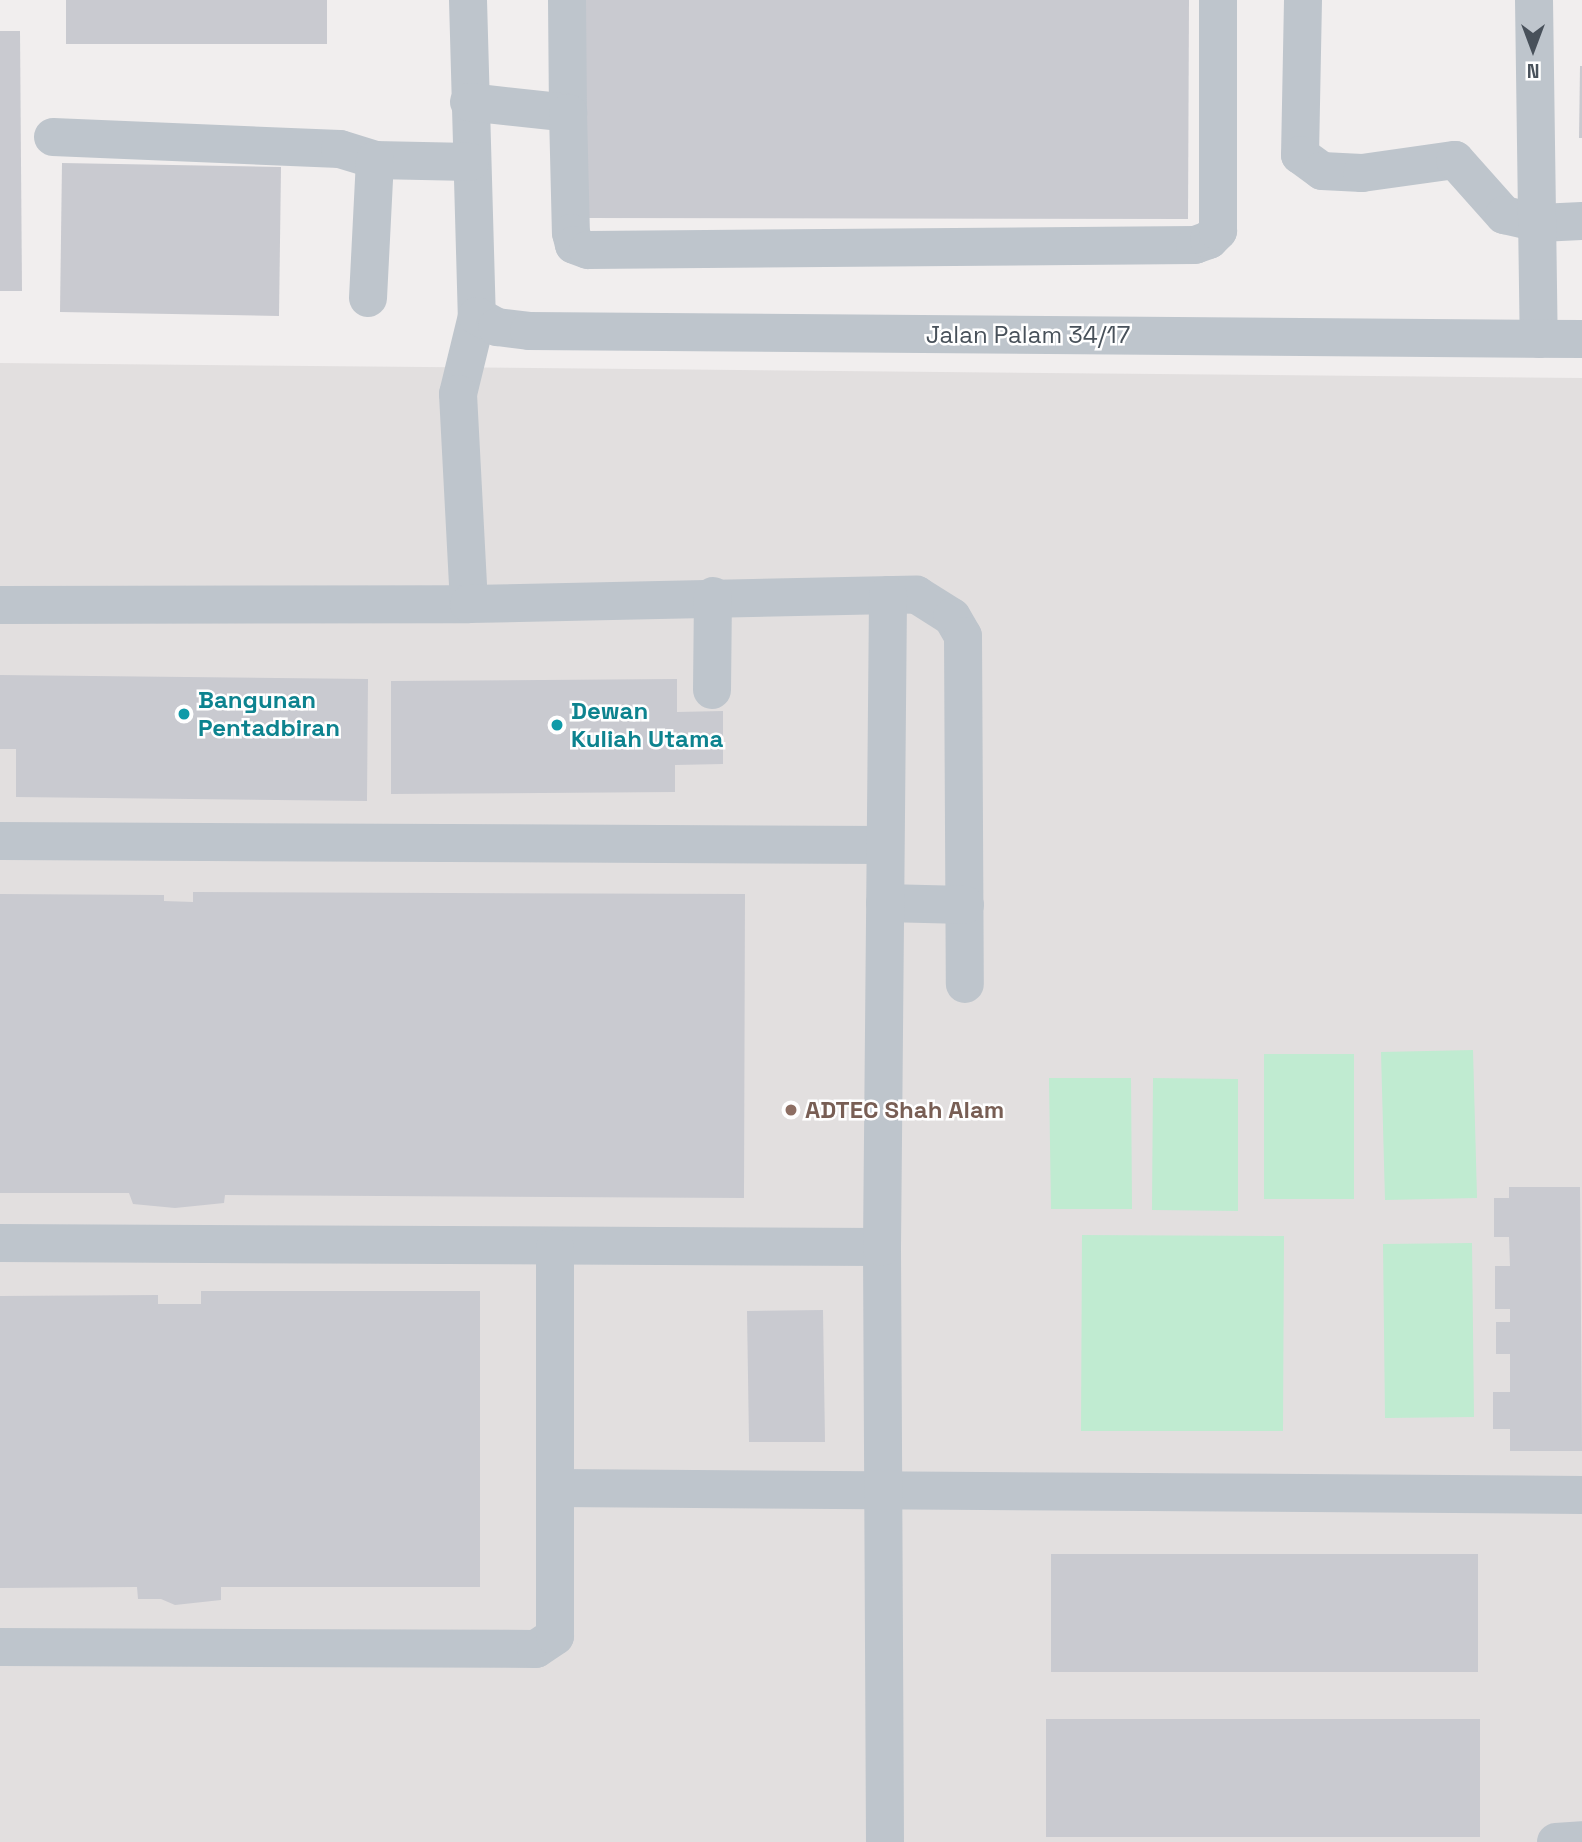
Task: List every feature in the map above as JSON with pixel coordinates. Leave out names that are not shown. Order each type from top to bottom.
[{"type":"street","points":[[468,0],[470,162],[477,316],[458,394],[469,604]]},
{"type":"street","points":[[567,0],[570,233],[574,245],[588,250],[1195,245],[1217,231],[1218,0]]},
{"type":"street","points":[[1303,0],[1300,155],[1322,171],[1362,173],[1455,160],[1504,215],[1540,223],[1582,221]]},
{"type":"street","points":[[1534,0],[1540,223],[1539,339]]},
{"type":"street","points":[[469,102],[568,113]]},
{"type":"street","points":[[53,137],[340,149],[375,160],[470,162]]},
{"type":"street","points":[[368,298],[375,160]]},
{"type":"street","name":"Jalan Palam 34/17","points":[[477,316],[498,327],[529,331],[1582,339]]},
{"type":"street","points":[[885,1842],[882,1247],[888,595]]},
{"type":"street","points":[[0,605],[469,604],[713,596],[917,595],[935,603],[952,617],[963,636],[965,984]]},
{"type":"street","points":[[712,691],[713,596]]},
{"type":"street","points":[[0,841],[886,845]]},
{"type":"street","points":[[885,903],[965,905]]},
{"type":"street","points":[[0,1244],[555,1248],[882,1247]]},
{"type":"street","points":[[0,1647],[536,1649],[555,1636],[558,1617],[555,1248]]},
{"type":"street","points":[[556,1488],[884,1487],[1582,1495]]},
{"type":"street","points":[[1556,1842],[1582,1840]]},
{"type":"shaded area","name":"ADTEC Shah Alam","points":[[0,363],[1582,378],[1582,1842],[0,1842]]},
{"type":"green space","points":[[1473,1050],[1477,1198],[1385,1200],[1381,1052]]},
{"type":"green space","points":[[1264,1054],[1354,1054],[1354,1199],[1264,1199]]},
{"type":"green space","points":[[1049,1078],[1131,1078],[1132,1209],[1051,1209]]},
{"type":"green space","points":[[1153,1078],[1238,1079],[1238,1211],[1152,1210]]},
{"type":"green space","points":[[1082,1235],[1284,1236],[1283,1431],[1081,1431]]},
{"type":"green space","points":[[1472,1243],[1474,1417],[1385,1418],[1383,1244]]},
{"type":"building","points":[[66,0],[327,0],[327,44],[66,44]]},
{"type":"building","points":[[582,0],[1189,0],[1188,219],[582,218]]},
{"type":"building","points":[[0,31],[20,31],[22,291],[0,291]]},
{"type":"building","points":[[1582,66],[1582,138],[1579,138]]},
{"type":"building","points":[[62,163],[281,167],[279,316],[60,312]]},
{"type":"building","name":"Bangunan Pentadbiran","points":[[0,675],[368,679],[367,801],[16,797],[16,749],[0,749]]},
{"type":"building","name":"Dewan Kuliah Utama","points":[[677,679],[677,712],[723,711],[723,764],[675,765],[675,792],[391,794],[391,681]]},
{"type":"building","points":[[193,892],[745,894],[744,1198],[225,1195],[224,1203],[175,1208],[133,1204],[129,1193],[0,1193],[0,894],[164,895],[164,901],[193,902]]},
{"type":"building","points":[[1509,1187],[1580,1187],[1582,1451],[1510,1451],[1510,1429],[1493,1429],[1493,1392],[1510,1392],[1510,1354],[1496,1354],[1496,1322],[1510,1322],[1510,1309],[1495,1309],[1495,1266],[1510,1266],[1509,1237],[1494,1237],[1494,1198],[1509,1198]]},
{"type":"building","points":[[201,1291],[480,1291],[480,1587],[221,1587],[221,1600],[175,1605],[161,1599],[138,1599],[137,1587],[0,1588],[0,1296],[158,1295],[158,1304],[201,1304]]},
{"type":"building","points":[[823,1310],[825,1442],[749,1442],[747,1311]]},
{"type":"building","points":[[1051,1554],[1478,1554],[1478,1672],[1051,1672]]},
{"type":"building","points":[[1046,1719],[1480,1719],[1480,1837],[1046,1837]]},
{"type":"place","name":"Bangunan Pentadbiran","points":[[184,714]]},
{"type":"place","name":"Dewan Kuliah Utama","points":[[557,725]]},
{"type":"place","name":"ADTEC Shah Alam","points":[[791,1110]]}]
